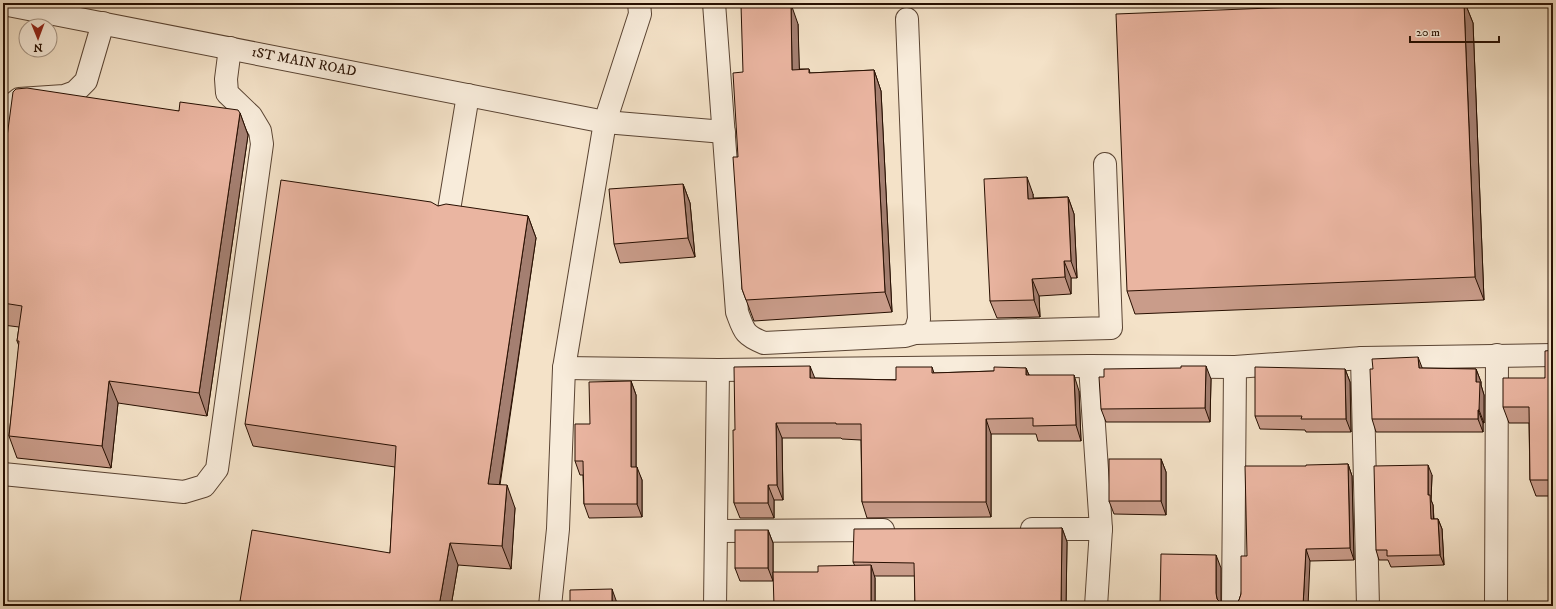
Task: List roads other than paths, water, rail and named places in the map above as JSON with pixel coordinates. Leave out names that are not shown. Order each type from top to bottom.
[{"type":"street","points":[[550,606],[558,529],[564,368],[605,122],[640,14],[639,3]]},
{"type":"street","points":[[714,3],[737,312],[744,330],[752,338],[764,343],[904,336],[915,333],[1111,328],[1105,164]]},
{"type":"street","name":"1ST MAIN ROAD","points":[[3,4],[605,122],[724,132]]},
{"type":"street","points":[[907,19],[919,319],[915,333]]},
{"type":"street","points":[[3,158],[10,110],[14,103],[19,99],[64,96],[75,92],[86,81],[103,23]]},
{"type":"street","points":[[3,474],[184,492],[204,486],[217,469],[262,144],[260,131],[251,116],[227,93],[226,80],[230,48]]},
{"type":"street","points":[[448,216],[468,95]]},
{"type":"street","points":[[564,368],[718,370],[1090,366],[1234,367],[1362,358],[1553,354]]},
{"type":"street","points":[[1496,606],[1497,356]]},
{"type":"street","points":[[1362,358],[1368,606]]},
{"type":"street","points":[[1090,366],[1100,529],[1096,606]]},
{"type":"street","points":[[1232,606],[1234,367]]},
{"type":"street","points":[[715,606],[718,370]]},
{"type":"street","points":[[1014,529],[1100,529]]},
{"type":"street","points":[[716,531],[904,530]]}]
